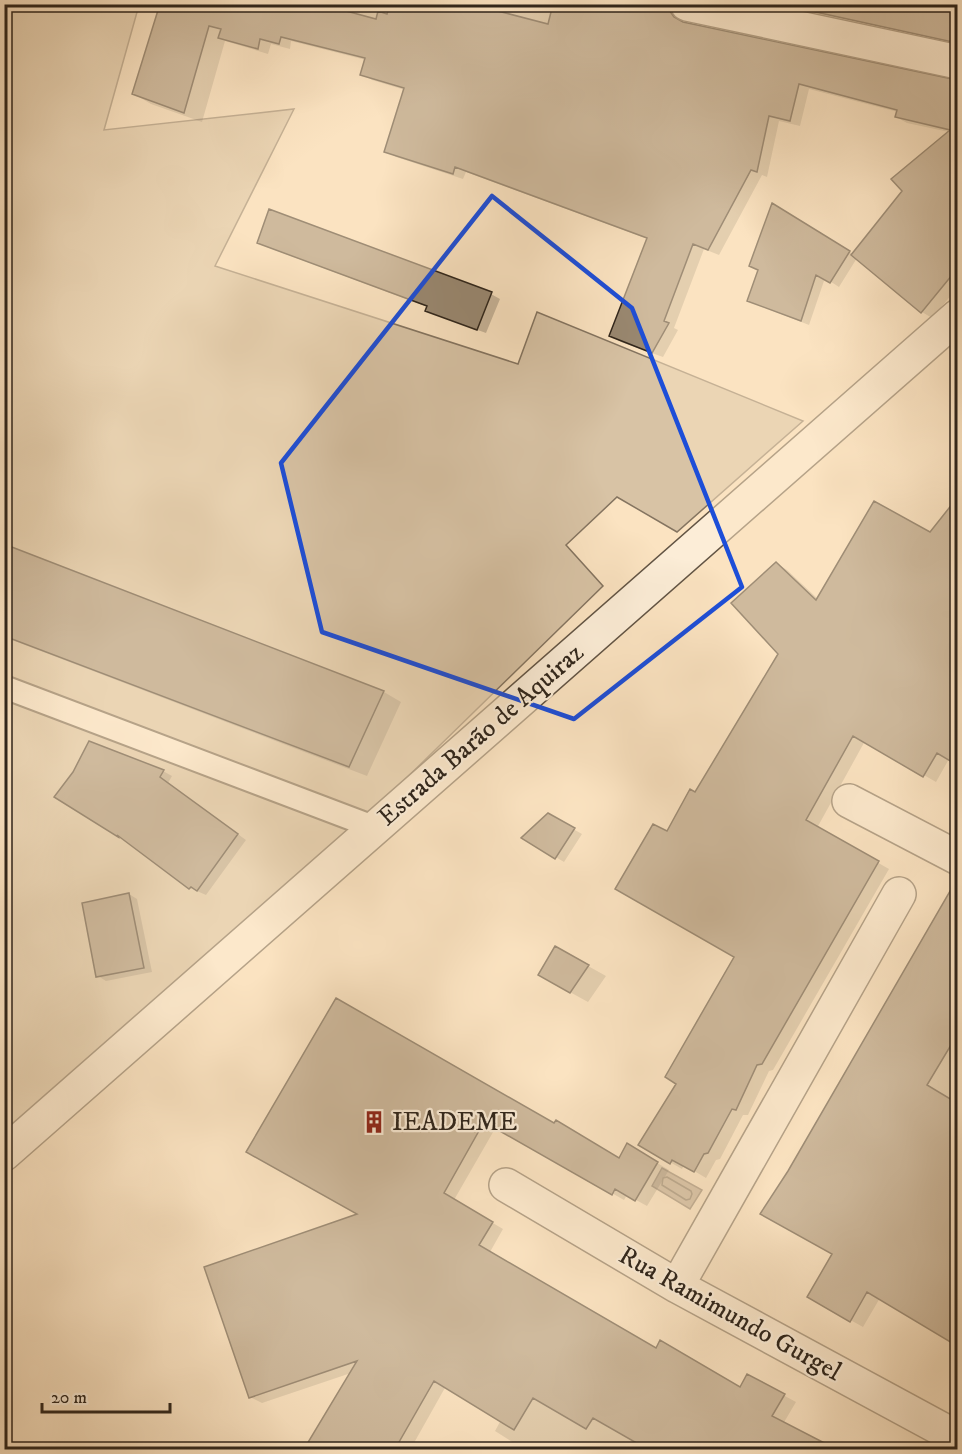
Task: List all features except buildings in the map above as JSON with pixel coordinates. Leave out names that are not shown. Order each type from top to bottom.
[{"type":"street","points":[[687,4],[957,62]]},
{"type":"street","name":"Estrada Barão de Aquiraz","points":[[4,1154],[957,316]]},
{"type":"street","points":[[849,801],[957,858]]},
{"type":"street","points":[[677,1286],[899,894]]},
{"type":"street","name":"Rua Ramimundo Gurgel","points":[[506,1185],[677,1286],[957,1438]]},
{"type":"lane","points":[[4,687],[376,828]]},
{"type":"highlighted area","points":[[492,196],[632,308],[742,587],[574,719],[322,632],[281,463]]},
{"type":"shaded area","points":[[5,5],[139,5],[104,130],[294,109],[215,266],[518,364],[537,312],[803,421],[677,532],[617,497],[566,545],[603,586],[5,1170]]},
{"type":"water","points":[[662,1168],[702,1190],[690,1209],[652,1186]]},
{"type":"place","name":"IEADEME","points":[[374,1122]]}]
